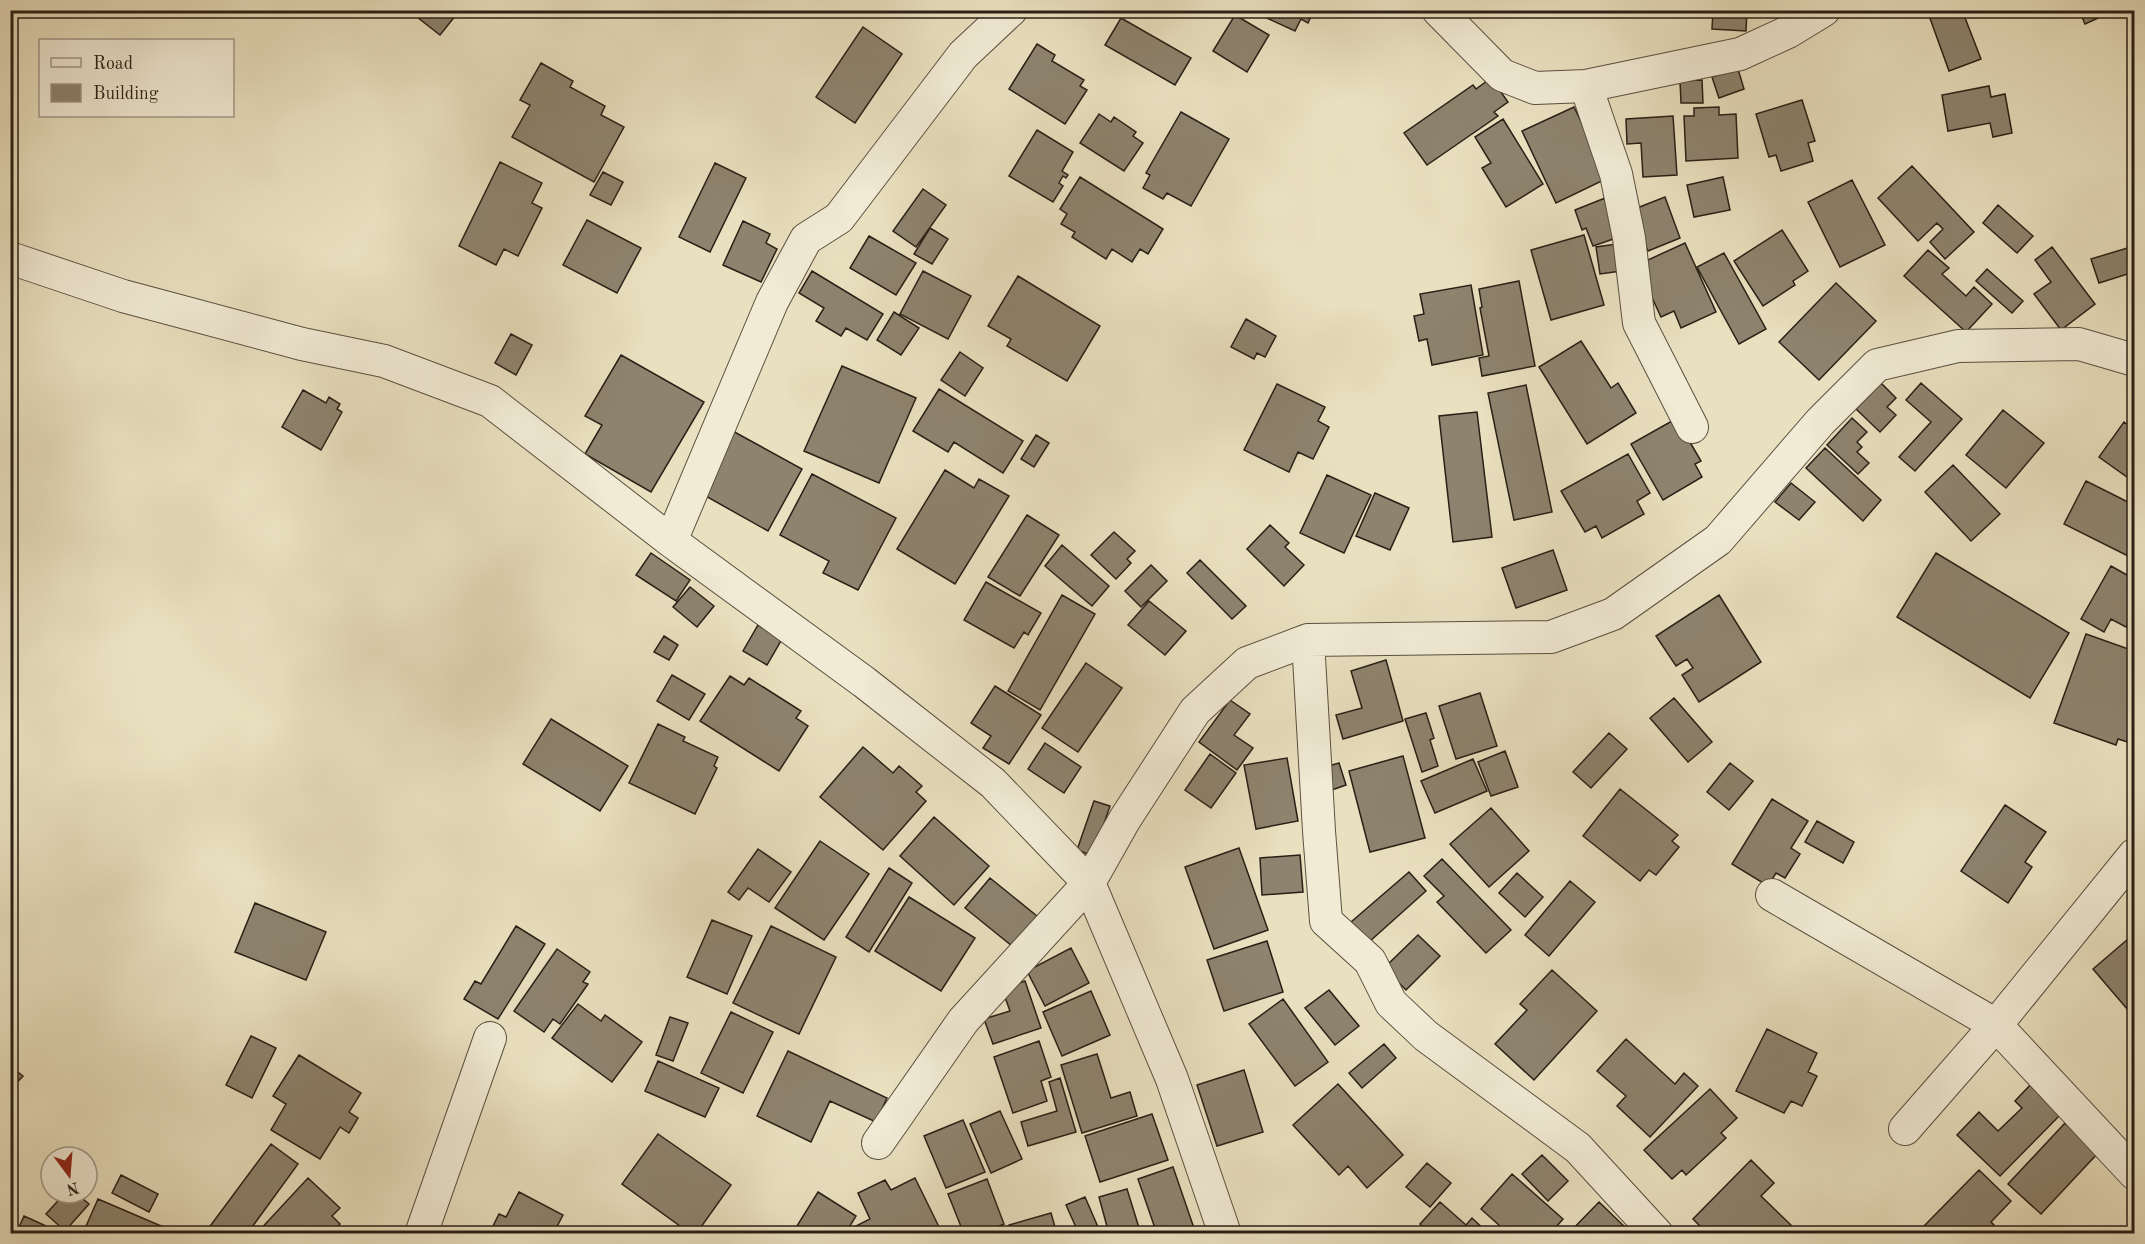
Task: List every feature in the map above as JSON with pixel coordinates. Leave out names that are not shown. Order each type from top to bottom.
[{"type":"street","points":[[671,541],[772,302],[806,239],[839,218],[963,55],[1011,10]]},
{"type":"street","points":[[1438,10],[1503,75],[1535,88],[1586,86],[1740,54],[1788,32],[1824,10]]},
{"type":"street","points":[[1586,86],[1616,174],[1629,238],[1639,323],[1692,427]]},
{"type":"street","points":[[10,258],[123,296],[302,344],[384,362],[490,401],[671,541],[864,682],[993,783],[1089,883],[1172,1080],[1225,1233]]},
{"type":"street","points":[[878,1143],[963,1021],[1089,883],[1125,819],[1195,711],[1247,663],[1308,640],[1551,638],[1614,614],[1718,540],[1820,422],[1877,365],[1958,346],[2079,344],[2134,360]]},
{"type":"street","points":[[1308,640],[1326,921],[1370,961],[1391,1003],[1398,1010],[1426,1036],[1578,1148],[1657,1233]]},
{"type":"street","points":[[1905,1129],[1996,1025],[2134,855]]},
{"type":"street","points":[[1772,895],[1996,1025],[2134,1173]]},
{"type":"street","points":[[421,1233],[490,1038]]},
{"type":"building","points":[[408,10],[460,10],[440,35]]},
{"type":"building","points":[[1260,10],[1314,10],[1308,23],[1301,19],[1295,31],[1258,14]]},
{"type":"building","points":[[1713,10],[1747,10],[1746,31],[1712,29]]},
{"type":"building","points":[[1927,10],[1962,10],[1981,59],[1949,71]]},
{"type":"building","points":[[2079,10],[2116,10],[2085,24]]},
{"type":"building","points":[[1235,15],[1269,35],[1247,72],[1213,51]]},
{"type":"building","points":[[1121,18],[1191,58],[1175,85],[1105,45]]},
{"type":"building","points":[[863,27],[902,54],[855,123],[816,97]]},
{"type":"building","points":[[1037,44],[1055,55],[1052,61],[1084,80],[1080,86],[1087,90],[1065,124],[1009,89]]},
{"type":"building","points":[[541,63],[573,81],[570,87],[605,106],[601,115],[624,127],[594,182],[512,137],[530,105],[520,100]]},
{"type":"building","points":[[1738,69],[1744,89],[1719,98],[1712,77]]},
{"type":"building","points":[[1491,78],[1508,102],[1494,112],[1498,116],[1427,165],[1404,133],[1473,85],[1476,89]]},
{"type":"building","points":[[1702,80],[1703,103],[1681,103],[1680,81]]},
{"type":"building","points":[[1989,86],[1991,97],[2005,94],[2012,133],[1993,137],[1990,123],[1948,131],[1942,95]]},
{"type":"building","points":[[1802,100],[1815,141],[1808,143],[1813,161],[1781,171],[1776,155],[1769,157],[1756,114]]},
{"type":"building","points":[[1574,107],[1608,178],[1556,203],[1522,131]]},
{"type":"building","points":[[1719,107],[1719,115],[1736,114],[1738,158],[1686,161],[1684,116],[1694,116],[1694,108]]},
{"type":"building","points":[[1181,112],[1229,139],[1191,206],[1167,193],[1163,199],[1143,188],[1150,175],[1146,173]]},
{"type":"building","points":[[1099,114],[1111,122],[1114,117],[1136,132],[1133,136],[1143,143],[1124,171],[1080,143]]},
{"type":"building","points":[[1673,116],[1677,175],[1643,177],[1641,143],[1627,144],[1626,119]]},
{"type":"building","points":[[1503,119],[1543,184],[1506,207],[1482,168],[1491,163],[1475,137]]},
{"type":"building","points":[[1037,130],[1073,152],[1062,171],[1068,175],[1066,178],[1063,176],[1059,183],[1063,186],[1053,202],[1009,176]]},
{"type":"building","points":[[500,162],[542,183],[532,203],[542,208],[518,256],[504,249],[496,265],[459,246]]},
{"type":"building","points":[[715,163],[746,178],[710,252],[679,237]]},
{"type":"building","points":[[1912,166],[1974,232],[1945,259],[1930,242],[1943,229],[1937,223],[1918,241],[1878,198]]},
{"type":"building","points":[[603,172],[623,182],[611,205],[590,195]]},
{"type":"building","points":[[1080,177],[1163,229],[1148,254],[1140,249],[1132,262],[1112,249],[1106,259],[1072,237],[1075,232],[1061,224],[1067,214],[1060,209]]},
{"type":"building","points":[[1723,177],[1730,210],[1694,217],[1687,185]]},
{"type":"building","points":[[1852,180],[1885,245],[1840,267],[1808,202]]},
{"type":"building","points":[[923,189],[946,205],[916,247],[893,231]]},
{"type":"building","points":[[1665,197],[1680,238],[1648,251],[1632,210]]},
{"type":"building","points":[[1605,198],[1619,237],[1593,246],[1586,228],[1582,230],[1575,210]]},
{"type":"building","points":[[1998,205],[2033,236],[2017,253],[1983,223]]},
{"type":"building","points":[[587,220],[641,248],[617,293],[563,265]]},
{"type":"building","points":[[743,221],[770,234],[766,243],[777,249],[761,282],[723,265]]},
{"type":"building","points":[[930,228],[948,239],[932,264],[914,254]]},
{"type":"building","points":[[1782,230],[1808,271],[1793,281],[1795,285],[1763,306],[1734,261]]},
{"type":"building","points":[[1584,235],[1604,305],[1551,320],[1531,250]]},
{"type":"building","points":[[869,236],[916,263],[896,295],[850,268]]},
{"type":"building","points":[[1685,243],[1716,312],[1681,328],[1674,311],[1661,317],[1637,265]]},
{"type":"building","points":[[1617,244],[1621,271],[1600,274],[1596,247]]},
{"type":"building","points":[[2134,246],[2134,272],[2099,283],[2091,259]]},
{"type":"building","points":[[2052,247],[2095,304],[2061,330],[2034,294],[2051,282],[2035,260]]},
{"type":"building","points":[[1928,250],[1949,268],[1942,274],[1966,296],[1974,287],[1992,304],[1966,332],[1904,276]]},
{"type":"building","points":[[1724,253],[1766,329],[1739,344],[1697,267]]},
{"type":"building","points":[[1987,269],[2023,301],[2012,313],[1976,281]]},
{"type":"building","points":[[812,271],[883,314],[867,340],[846,328],[841,336],[816,321],[824,308],[799,293]]},
{"type":"building","points":[[923,271],[971,296],[948,339],[900,314]]},
{"type":"building","points":[[1018,276],[1100,326],[1067,381],[1007,346],[1011,339],[988,326]]},
{"type":"building","points":[[1519,281],[1535,366],[1482,376],[1479,358],[1489,356],[1480,308],[1482,307],[1479,289]]},
{"type":"building","points":[[1836,283],[1876,321],[1819,380],[1779,342]]},
{"type":"building","points":[[1471,285],[1483,355],[1432,365],[1427,339],[1419,341],[1414,316],[1424,314],[1420,294]]},
{"type":"building","points":[[894,312],[919,328],[901,355],[877,340]]},
{"type":"building","points":[[1246,319],[1276,336],[1265,357],[1257,353],[1254,359],[1231,347]]},
{"type":"building","points":[[511,334],[532,345],[516,375],[495,363]]},
{"type":"building","points":[[1581,341],[1611,388],[1618,383],[1636,413],[1587,444],[1539,367]]},
{"type":"building","points":[[960,352],[983,368],[965,396],[941,380]]},
{"type":"building","points":[[621,355],[704,402],[651,492],[585,454],[602,425],[585,416]]},
{"type":"building","points":[[842,366],[916,398],[879,483],[804,451]]},
{"type":"building","points":[[1881,383],[1896,398],[1887,407],[1896,415],[1880,432],[1856,409]]},
{"type":"building","points":[[1921,383],[1962,419],[1915,471],[1899,457],[1931,422],[1906,400]]},
{"type":"building","points":[[1277,384],[1325,407],[1318,421],[1329,427],[1313,459],[1298,452],[1289,472],[1244,450]]},
{"type":"building","points":[[1526,385],[1552,512],[1514,520],[1488,393]]},
{"type":"building","points":[[939,389],[1023,441],[1003,473],[954,442],[948,452],[913,431]]},
{"type":"building","points":[[303,390],[326,403],[329,397],[340,404],[337,409],[342,412],[321,450],[282,427]]},
{"type":"building","points":[[2003,410],[2044,443],[2006,488],[1966,455]]},
{"type":"building","points":[[1477,412],[1492,537],[1453,542],[1439,416]]},
{"type":"building","points":[[1852,418],[1867,432],[1857,442],[1862,447],[1857,452],[1869,463],[1858,474],[1827,445]]},
{"type":"building","points":[[1672,421],[1684,432],[1701,461],[1695,464],[1702,477],[1663,500],[1631,444]]},
{"type":"building","points":[[2124,422],[2134,430],[2134,482],[2099,457]]},
{"type":"building","points":[[729,429],[802,469],[768,531],[695,490]]},
{"type":"building","points":[[1036,435],[1049,443],[1034,467],[1021,459]]},
{"type":"building","points":[[1825,448],[1881,500],[1863,521],[1806,468]]},
{"type":"building","points":[[1628,454],[1650,493],[1637,501],[1644,514],[1602,538],[1596,526],[1585,532],[1561,491]]},
{"type":"building","points":[[1953,465],[2000,514],[1971,541],[1925,492]]},
{"type":"building","points":[[945,470],[974,488],[979,479],[1009,496],[955,584],[897,549]]},
{"type":"building","points":[[812,474],[896,518],[858,590],[823,573],[829,561],[780,535]]},
{"type":"building","points":[[1327,475],[1371,495],[1344,553],[1300,533]]},
{"type":"building","points":[[2086,481],[2134,505],[2134,559],[2064,524]]},
{"type":"building","points":[[1791,483],[1815,502],[1799,520],[1775,502]]},
{"type":"building","points":[[1375,493],[1409,508],[1390,550],[1356,536]]},
{"type":"building","points":[[1027,515],[1059,535],[1020,596],[988,577]]},
{"type":"building","points":[[1270,525],[1289,543],[1285,547],[1304,565],[1284,586],[1247,549]]},
{"type":"building","points":[[1114,532],[1135,551],[1127,559],[1131,563],[1116,579],[1091,555]]},
{"type":"building","points":[[1062,545],[1109,586],[1092,606],[1045,566]]},
{"type":"building","points":[[1553,550],[1567,590],[1516,608],[1502,568]]},
{"type":"building","points":[[651,553],[690,580],[676,601],[636,575]]},
{"type":"building","points":[[1936,553],[2069,633],[2030,698],[1897,617]]},
{"type":"building","points":[[1200,560],[1246,606],[1232,619],[1187,573]]},
{"type":"building","points":[[1151,565],[1167,581],[1141,607],[1125,591]]},
{"type":"building","points":[[2111,566],[2134,579],[2134,612],[2126,627],[2111,619],[2104,632],[2081,619]]},
{"type":"building","points":[[986,582],[1041,613],[1028,635],[1024,632],[1014,648],[964,620]]},
{"type":"building","points":[[690,587],[714,606],[697,627],[673,607]]},
{"type":"building","points":[[1062,595],[1095,614],[1040,710],[1008,691]]},
{"type":"building","points":[[1719,595],[1761,662],[1699,702],[1682,675],[1693,668],[1687,659],[1676,666],[1656,636]]},
{"type":"building","points":[[1149,601],[1186,631],[1165,655],[1128,625]]},
{"type":"building","points":[[758,625],[782,639],[767,665],[743,651]]},
{"type":"building","points":[[2086,634],[2134,651],[2134,744],[2118,739],[2116,745],[2054,723]]},
{"type":"building","points":[[664,636],[678,645],[669,660],[654,652]]},
{"type":"building","points":[[1386,660],[1403,721],[1343,739],[1336,715],[1362,708],[1351,671]]},
{"type":"building","points":[[1086,663],[1122,688],[1078,752],[1042,728]]},
{"type":"building","points":[[672,675],[705,694],[689,720],[657,701]]},
{"type":"building","points":[[730,676],[744,685],[749,678],[801,711],[796,718],[808,726],[779,771],[700,721]]},
{"type":"building","points":[[995,686],[1041,715],[1009,764],[983,748],[991,736],[971,723]]},
{"type":"building","points":[[1480,693],[1497,746],[1456,759],[1439,706]]},
{"type":"building","points":[[1674,698],[1712,742],[1688,762],[1650,718]]},
{"type":"building","points":[[1230,700],[1250,714],[1234,735],[1253,748],[1237,770],[1199,742]]},
{"type":"building","points":[[1426,713],[1434,738],[1430,740],[1438,766],[1422,772],[1405,719]]},
{"type":"building","points":[[551,719],[628,766],[600,811],[523,764]]},
{"type":"building","points":[[658,724],[685,737],[683,741],[718,757],[714,766],[717,768],[695,814],[629,783]]},
{"type":"building","points":[[1609,733],[1627,749],[1591,788],[1573,772]]},
{"type":"building","points":[[1045,743],[1081,767],[1064,793],[1028,769]]},
{"type":"building","points":[[863,747],[893,773],[899,766],[922,786],[916,792],[926,801],[883,850],[820,797]]},
{"type":"building","points":[[1505,751],[1518,787],[1491,796],[1478,762]]},
{"type":"building","points":[[1210,754],[1236,773],[1211,808],[1185,790]]},
{"type":"building","points":[[1403,756],[1425,838],[1370,852],[1349,771]]},
{"type":"building","points":[[1287,758],[1298,821],[1256,829],[1244,765]]},
{"type":"building","points":[[1473,759],[1487,791],[1435,813],[1421,781]]},
{"type":"building","points":[[1339,763],[1346,785],[1329,791],[1322,768]]},
{"type":"building","points":[[1730,763],[1753,781],[1729,810],[1707,792]]},
{"type":"building","points":[[1620,789],[1678,835],[1672,841],[1679,847],[1656,875],[1649,870],[1640,881],[1583,836]]},
{"type":"building","points":[[1772,799],[1808,821],[1791,848],[1800,854],[1785,878],[1776,873],[1768,886],[1732,864]]},
{"type":"building","points":[[1094,801],[1110,806],[1093,856],[1077,850]]},
{"type":"building","points":[[2005,805],[2046,832],[2025,862],[2032,867],[2008,903],[1961,871]]},
{"type":"building","points":[[1491,808],[1529,851],[1489,887],[1450,844]]},
{"type":"building","points":[[934,817],[989,866],[954,905],[900,856]]},
{"type":"building","points":[[1817,821],[1854,842],[1843,863],[1805,842]]},
{"type":"building","points":[[820,841],[869,874],[824,940],[775,908]]},
{"type":"building","points":[[1239,848],[1268,930],[1214,949],[1185,867]]},
{"type":"building","points":[[758,849],[791,872],[769,902],[748,888],[739,900],[728,892]]},
{"type":"building","points":[[1300,855],[1303,892],[1262,895],[1260,858]]},
{"type":"building","points":[[1442,859],[1511,930],[1486,953],[1437,902],[1444,896],[1424,876]]},
{"type":"building","points":[[889,868],[912,883],[869,952],[846,937]]},
{"type":"building","points":[[1409,872],[1426,891],[1369,942],[1351,922]]},
{"type":"building","points":[[1517,873],[1543,897],[1525,917],[1499,893]]},
{"type":"building","points":[[990,878],[1037,916],[1012,946],[965,908]]},
{"type":"building","points":[[1570,881],[1595,902],[1549,956],[1525,935]]},
{"type":"building","points":[[909,897],[975,938],[941,991],[875,951]]},
{"type":"building","points":[[255,903],[326,932],[306,980],[235,952]]},
{"type":"building","points":[[712,920],[752,936],[727,994],[687,977]]},
{"type":"building","points":[[516,926],[545,944],[498,1019],[464,999],[475,981],[481,984]]},
{"type":"building","points":[[771,926],[836,957],[799,1034],[733,1003]]},
{"type":"building","points":[[1418,935],[1440,956],[1406,990],[1384,968]]},
{"type":"building","points":[[2128,939],[2134,947],[2134,1017],[2093,969]]},
{"type":"building","points":[[1267,941],[1283,992],[1224,1011],[1207,960]]},
{"type":"building","points":[[1071,948],[1089,983],[1045,1006],[1027,971]]},
{"type":"building","points":[[557,949],[590,972],[583,982],[588,984],[560,1024],[553,1019],[544,1032],[514,1011]]},
{"type":"building","points":[[1552,970],[1597,1011],[1534,1080],[1495,1044],[1527,1010],[1520,1004]]},
{"type":"building","points":[[1025,981],[1041,1028],[993,1044],[984,1019],[1010,1011],[1002,989]]},
{"type":"building","points":[[1329,990],[1359,1026],[1335,1045],[1305,1008]]},
{"type":"building","points":[[1091,991],[1110,1035],[1062,1056],[1043,1012]]},
{"type":"building","points":[[1283,999],[1328,1062],[1295,1086],[1249,1024]]},
{"type":"building","points":[[578,1004],[601,1021],[605,1015],[642,1042],[612,1082],[552,1038]]},
{"type":"building","points":[[731,1012],[773,1032],[743,1093],[701,1073]]},
{"type":"building","points":[[670,1017],[688,1023],[673,1061],[656,1055]]},
{"type":"building","points":[[1767,1029],[1817,1053],[1808,1072],[1817,1076],[1802,1106],[1791,1101],[1784,1113],[1736,1091]]},
{"type":"building","points":[[251,1036],[276,1048],[252,1098],[226,1085]]},
{"type":"building","points":[[1626,1039],[1675,1084],[1684,1073],[1698,1086],[1650,1137],[1617,1106],[1626,1096],[1597,1071]]},
{"type":"building","points":[[1039,1041],[1051,1077],[1041,1081],[1047,1101],[1013,1113],[994,1057]]},
{"type":"building","points":[[1384,1044],[1396,1058],[1362,1088],[1349,1073]]},
{"type":"building","points":[[788,1051],[887,1098],[876,1122],[830,1101],[811,1142],[757,1116]]},
{"type":"building","points":[[1097,1054],[1111,1098],[1130,1092],[1137,1116],[1082,1133],[1061,1065]]},
{"type":"building","points":[[299,1055],[361,1093],[349,1112],[358,1118],[349,1133],[340,1127],[320,1159],[271,1130],[286,1104],[273,1096]]},
{"type":"building","points":[[658,1061],[719,1088],[705,1117],[645,1091]]},
{"type":"building","points":[[10,1066],[23,1076],[10,1090]]},
{"type":"building","points":[[1244,1070],[1263,1132],[1217,1146],[1197,1085]]},
{"type":"building","points":[[1060,1078],[1076,1132],[1028,1146],[1021,1122],[1057,1111],[1049,1082]]},
{"type":"building","points":[[2032,1083],[2062,1113],[2000,1176],[1957,1135],[1979,1112],[1998,1131],[2022,1108],[2015,1101]]},
{"type":"building","points":[[1338,1084],[1403,1155],[1367,1188],[1348,1166],[1339,1175],[1293,1125]]},
{"type":"building","points":[[1710,1089],[1737,1118],[1721,1133],[1726,1138],[1686,1175],[1682,1170],[1672,1179],[1644,1150]]},
{"type":"building","points":[[1000,1111],[1022,1159],[991,1173],[970,1124]]},
{"type":"building","points":[[1152,1114],[1168,1160],[1100,1182],[1085,1136]]},
{"type":"building","points":[[963,1120],[985,1172],[946,1188],[924,1136]]},
{"type":"building","points":[[2065,1123],[2098,1153],[2041,1214],[2008,1184]]},
{"type":"building","points":[[658,1134],[731,1185],[696,1234],[691,1234],[622,1184]]},
{"type":"building","points":[[271,1144],[298,1164],[247,1234],[213,1234],[208,1229]]},
{"type":"building","points":[[1542,1155],[1568,1181],[1548,1201],[1522,1174]]},
{"type":"building","points":[[1751,1160],[1774,1183],[1761,1196],[1794,1228],[1789,1234],[1725,1234],[1718,1227],[1708,1234],[1693,1219]]},
{"type":"building","points":[[1427,1163],[1451,1183],[1430,1207],[1406,1187]]},
{"type":"building","points":[[1173,1167],[1196,1234],[1157,1234],[1138,1179]]},
{"type":"building","points":[[1979,1170],[2011,1201],[1991,1222],[1994,1225],[1985,1234],[1931,1234],[1924,1226]]},
{"type":"building","points":[[1512,1174],[1563,1219],[1550,1234],[1509,1234],[1481,1209]]},
{"type":"building","points":[[121,1175],[158,1194],[149,1212],[112,1193]]},
{"type":"building","points":[[308,1178],[340,1208],[332,1216],[340,1224],[331,1234],[257,1233]]},
{"type":"building","points":[[915,1178],[942,1233],[855,1234],[852,1228],[870,1219],[858,1193],[885,1180],[891,1190]]},
{"type":"building","points":[[987,1179],[1004,1224],[980,1234],[964,1234],[948,1194]]},
{"type":"building","points":[[1127,1189],[1140,1231],[1151,1228],[1153,1234],[1109,1234],[1099,1197]]},
{"type":"building","points":[[519,1192],[563,1215],[553,1234],[489,1234],[499,1214],[506,1217]]},
{"type":"building","points":[[818,1192],[856,1216],[845,1234],[792,1234]]},
{"type":"building","points":[[1085,1197],[1101,1234],[1079,1234],[1066,1205]]},
{"type":"building","points":[[99,1199],[168,1229],[166,1234],[83,1233],[95,1205],[99,1205]]},
{"type":"building","points":[[1440,1202],[1466,1225],[1472,1218],[1489,1234],[1430,1234],[1420,1224]]},
{"type":"building","points":[[1599,1202],[1628,1230],[1625,1234],[1568,1234]]},
{"type":"building","points":[[54,1205],[88,1205],[65,1231],[46,1214]]},
{"type":"building","points":[[1051,1213],[1057,1234],[1012,1234],[1009,1225]]},
{"type":"building","points":[[24,1216],[46,1226],[43,1234],[16,1234]]}]
